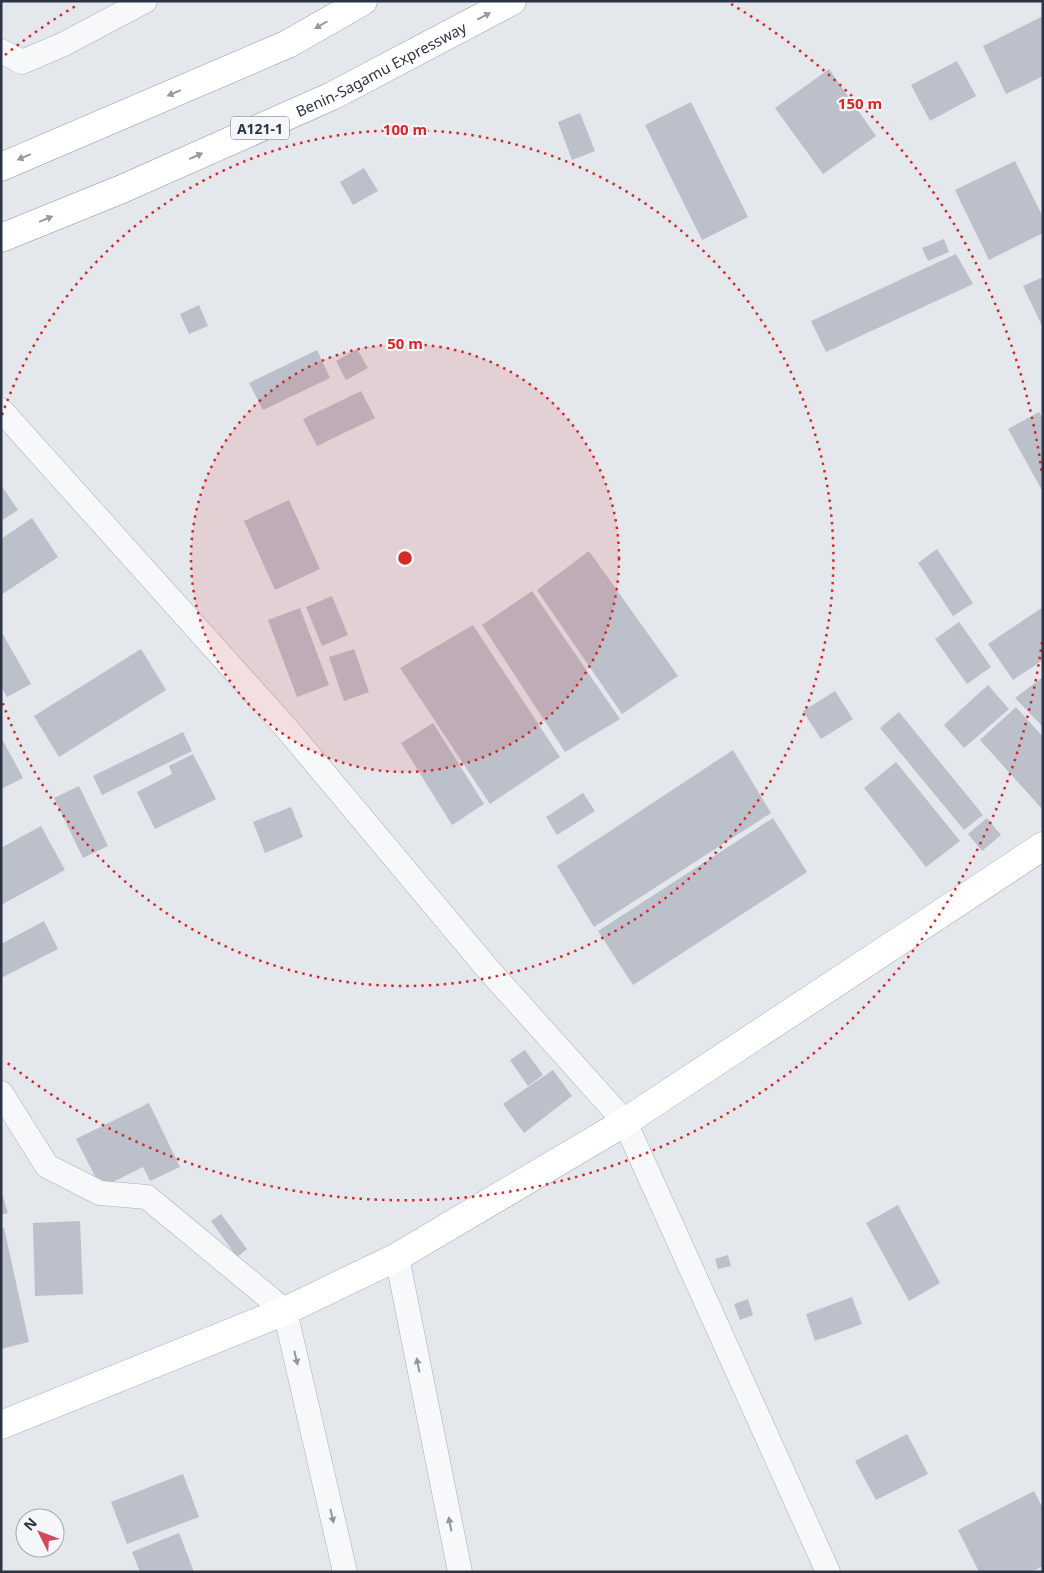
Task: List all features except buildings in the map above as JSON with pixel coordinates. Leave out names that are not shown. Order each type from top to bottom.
[{"type":"main road","points":[[1,167],[288,44],[363,1]]},
{"type":"main road","name":"Benin-Sagamu Expressway","points":[[1,238],[122,189],[332,96],[512,1]]},
{"type":"main road","points":[[1,1425],[285,1310],[397,1257],[625,1122],[1043,846]]},
{"type":"street","points":[[1,51],[12,67],[64,44],[145,1]]},
{"type":"street","points":[[1,410],[288,730],[487,968],[625,1122],[828,1572]]},
{"type":"street","points":[[1,1093],[47,1166],[100,1193],[147,1197],[285,1310],[344,1572]]},
{"type":"street","points":[[397,1257],[460,1572]]}]
